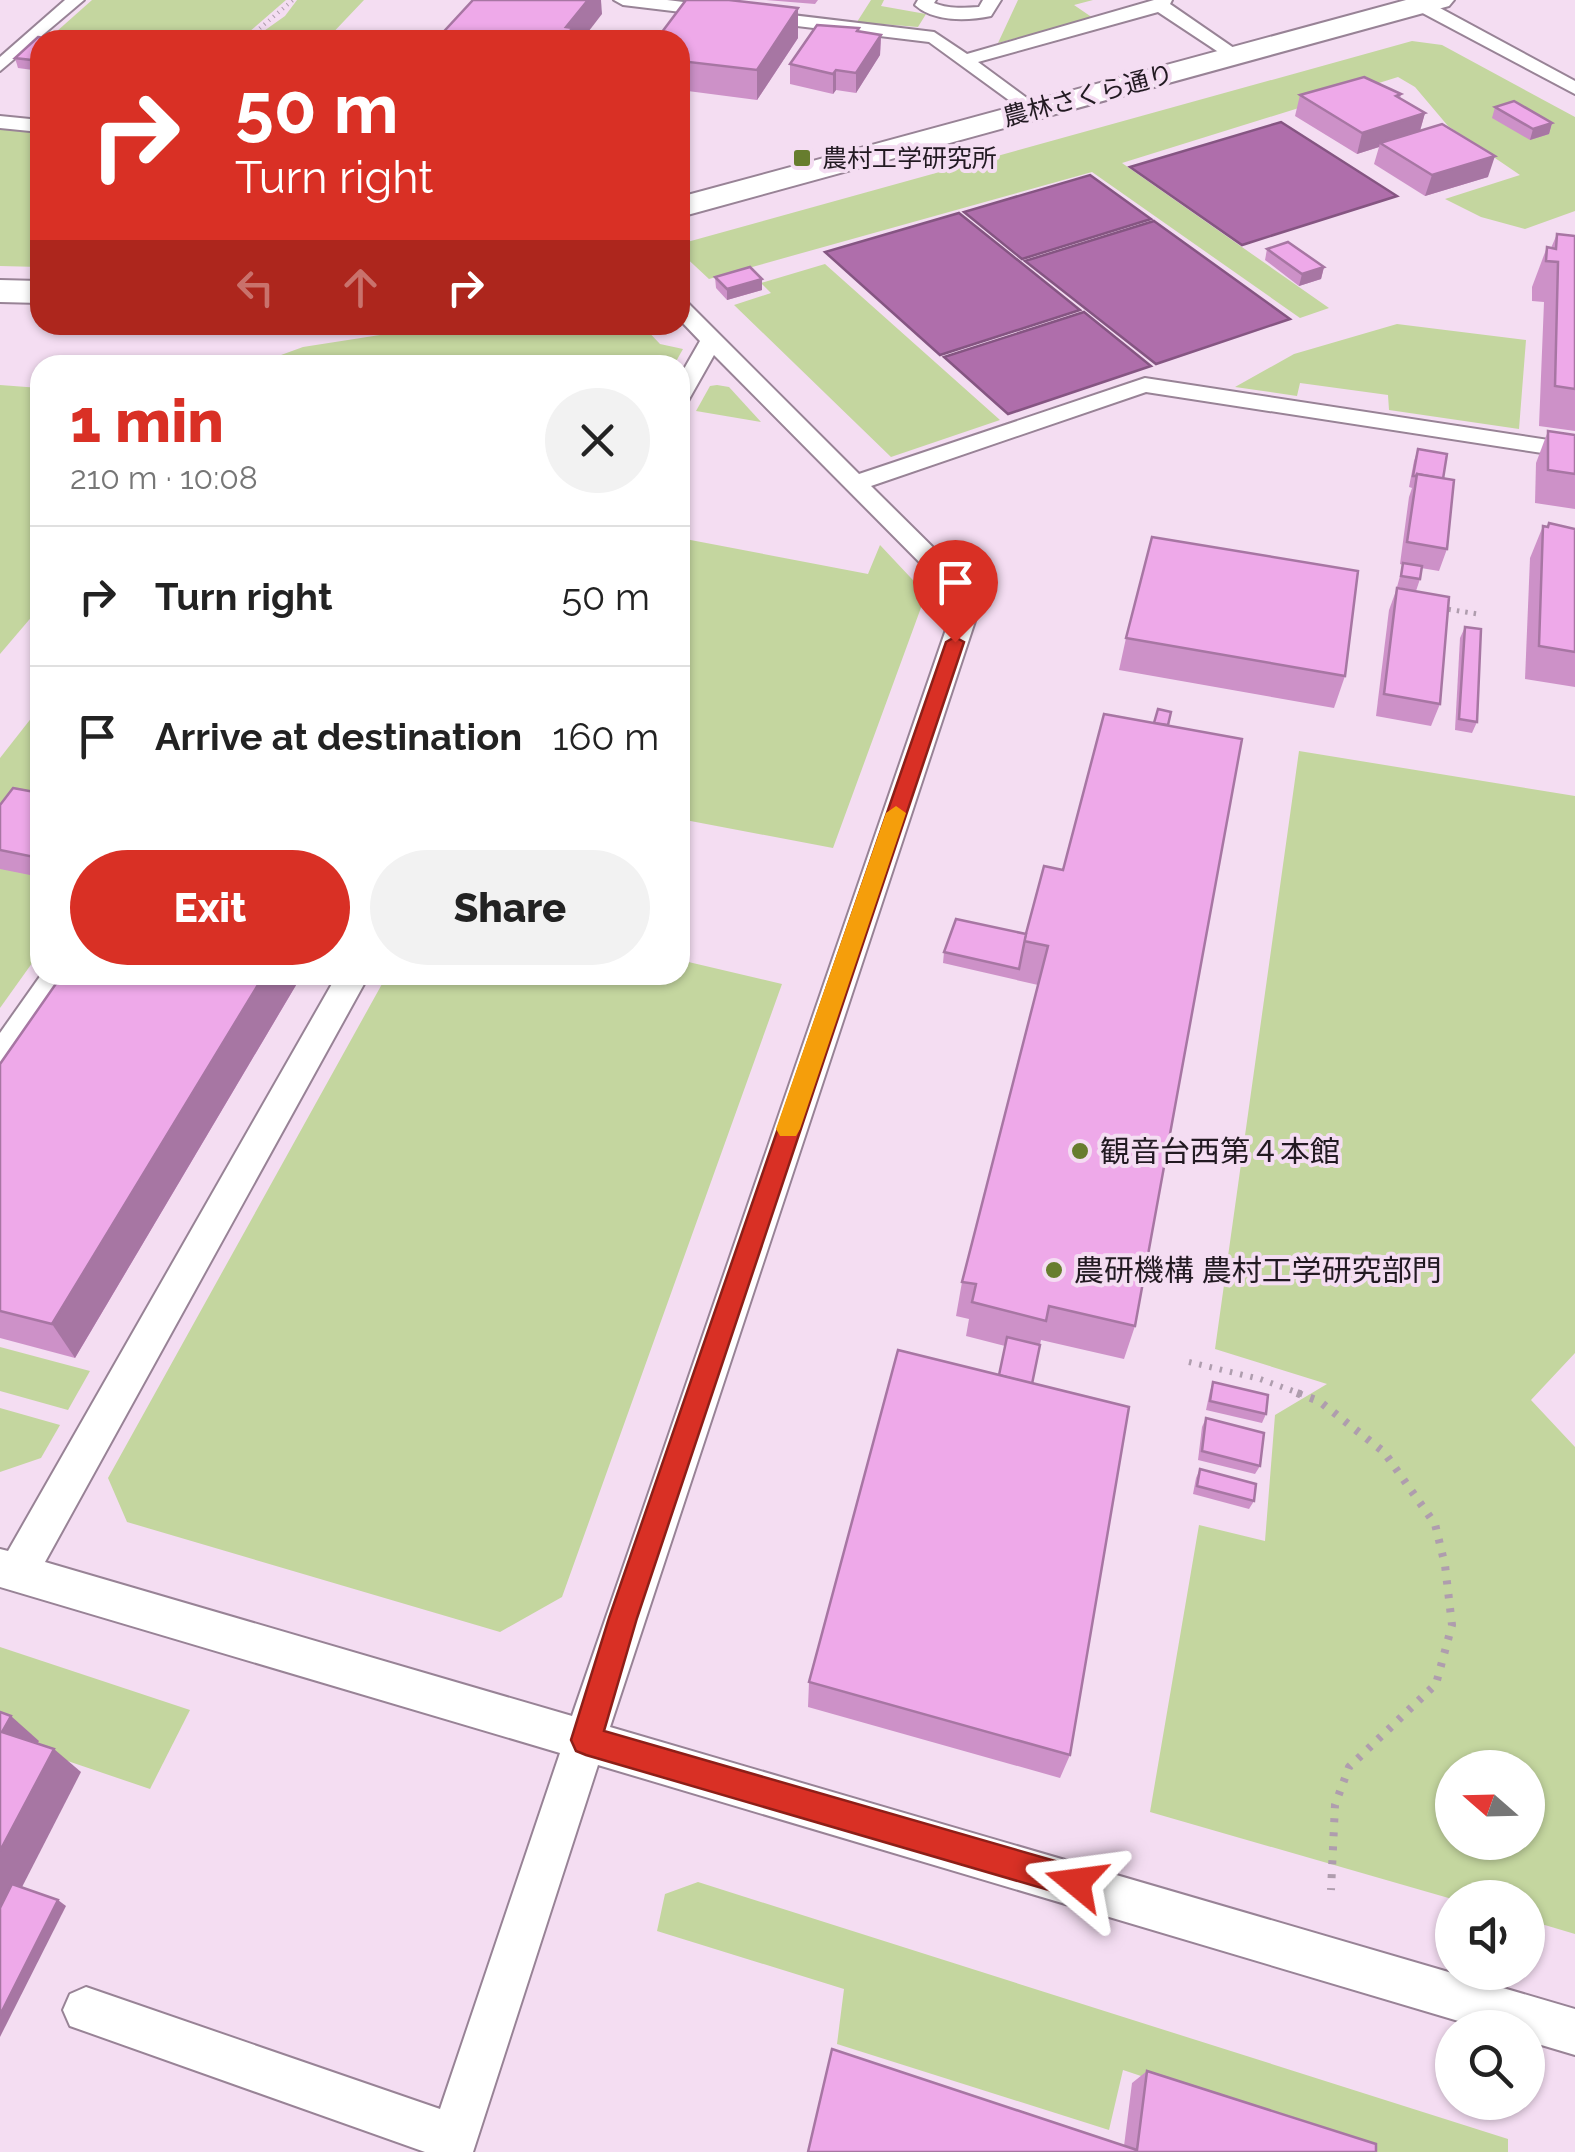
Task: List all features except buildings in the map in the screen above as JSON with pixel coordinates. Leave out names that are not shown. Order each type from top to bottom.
[{"type":"street","name":"農林さくら通り","points":[[690,204],[1430,2]]},
{"type":"street","points":[[0,291],[30,292]]},
{"type":"lane","points":[[40,30],[74,0]]},
{"type":"lane","points":[[623,0],[934,37],[1032,111]]},
{"type":"lane","points":[[927,0],[924,5],[932,10],[949,12],[985,12],[992,0]]},
{"type":"lane","points":[[1430,2],[1575,88]]},
{"type":"lane","points":[[964,60],[1162,3],[1235,55]]},
{"type":"lane","points":[[934,37],[949,12]]},
{"type":"lane","points":[[0,66],[30,39]]},
{"type":"lane","points":[[0,122],[30,125]]},
{"type":"lane","points":[[86,2010],[451,2145],[616,1640],[964,615],[960,590],[690,318]]},
{"type":"lane","points":[[690,378],[712,340]]},
{"type":"lane","points":[[853,484],[1145,385],[1575,451]]},
{"type":"lane","points":[[0,1058],[51,985]]},
{"type":"lane","points":[[348,985],[9,1571],[1575,2032]]},
{"type":"path","points":[[258,30],[293,0]]},
{"type":"path","points":[[1424,605],[1478,614]]},
{"type":"path","points":[[1190,1362],[1260,1379],[1319,1401],[1384,1452],[1435,1524],[1445,1565],[1452,1625],[1436,1684],[1349,1767],[1335,1805],[1331,1890]]},
{"type":"green space","points":[[92,0],[286,0],[252,30],[58,30]]},
{"type":"green space","points":[[297,0],[364,0],[336,30],[265,30],[285,16]]},
{"type":"green space","points":[[871,0],[884,0],[881,6],[926,14],[918,27],[857,22]]},
{"type":"green space","points":[[1018,0],[1093,0],[1074,5],[1093,18],[998,43]]},
{"type":"green space","points":[[1412,41],[1442,45],[1575,117],[1575,211],[1525,229],[1481,217],[1445,199],[1520,175],[1448,126],[1415,87],[1398,77],[1122,163],[1329,308],[1300,318],[1092,172],[709,279],[690,261],[690,241]]},
{"type":"green space","points":[[0,128],[30,132],[30,267],[0,266]]},
{"type":"green space","points":[[825,264],[1000,420],[891,457],[734,305],[771,293],[761,283]]},
{"type":"green space","points":[[1397,324],[1526,340],[1519,429],[1389,410],[1388,395],[1300,383],[1297,396],[1235,387],[1294,354]]},
{"type":"green space","points":[[380,335],[651,335],[660,344],[683,349],[680,355],[281,355],[303,347]]},
{"type":"green space","points":[[0,385],[30,387],[30,619],[0,654]]},
{"type":"green space","points":[[710,386],[729,387],[761,422],[696,411]]},
{"type":"green space","points":[[690,540],[868,574],[880,545],[926,594],[833,848],[690,821]]},
{"type":"green space","points":[[30,720],[30,966],[0,1008],[0,758]]},
{"type":"green space","points":[[1299,751],[1575,796],[1575,1353],[1531,1400],[1575,1447],[1575,1934],[1545,1925],[1545,1880],[1435,1880],[1435,1894],[1150,1812],[1199,1525],[1265,1541],[1275,1415],[1327,1384],[1215,1349]]},
{"type":"green space","points":[[690,962],[782,984],[562,1597],[500,1632],[127,1522],[108,1478],[381,985],[690,985]]},
{"type":"green space","points":[[0,1347],[90,1371],[68,1410],[0,1391]]},
{"type":"green space","points":[[0,1408],[60,1425],[41,1458],[0,1472]]},
{"type":"green space","points":[[0,1647],[190,1710],[150,1789],[0,1738]]},
{"type":"green space","points":[[698,1882],[1435,2116],[1435,2120],[1448,2120],[1508,2139],[1508,2152],[1370,2152],[1123,2070],[1109,2130],[837,2044],[844,1989],[657,1931],[665,1894]]},
{"type":"shaded area","points":[[1281,122],[1397,196],[1242,245],[1130,167]]},
{"type":"shaded area","points":[[1090,175],[1151,219],[1022,259],[964,212]]},
{"type":"shaded area","points":[[959,213],[1080,310],[940,355],[825,252]]},
{"type":"shaded area","points":[[1154,221],[1290,319],[1156,364],[1025,261]]},
{"type":"shaded area","points":[[1084,312],[1151,366],[1008,414],[944,357]]},
{"type":"slow traffic","points":[[788,1129],[896,813]]},
{"type":"place","name":"農村工学研究所","points":[[802,158]]},
{"type":"place","name":"観音台西第４本館","points":[[1080,1151]]},
{"type":"place","name":"農研機構 農村工学研究部門","points":[[1054,1270]]},
{"type":"route","points":[[955,642],[623,1618],[586,1740],[1076,1882]]}]
